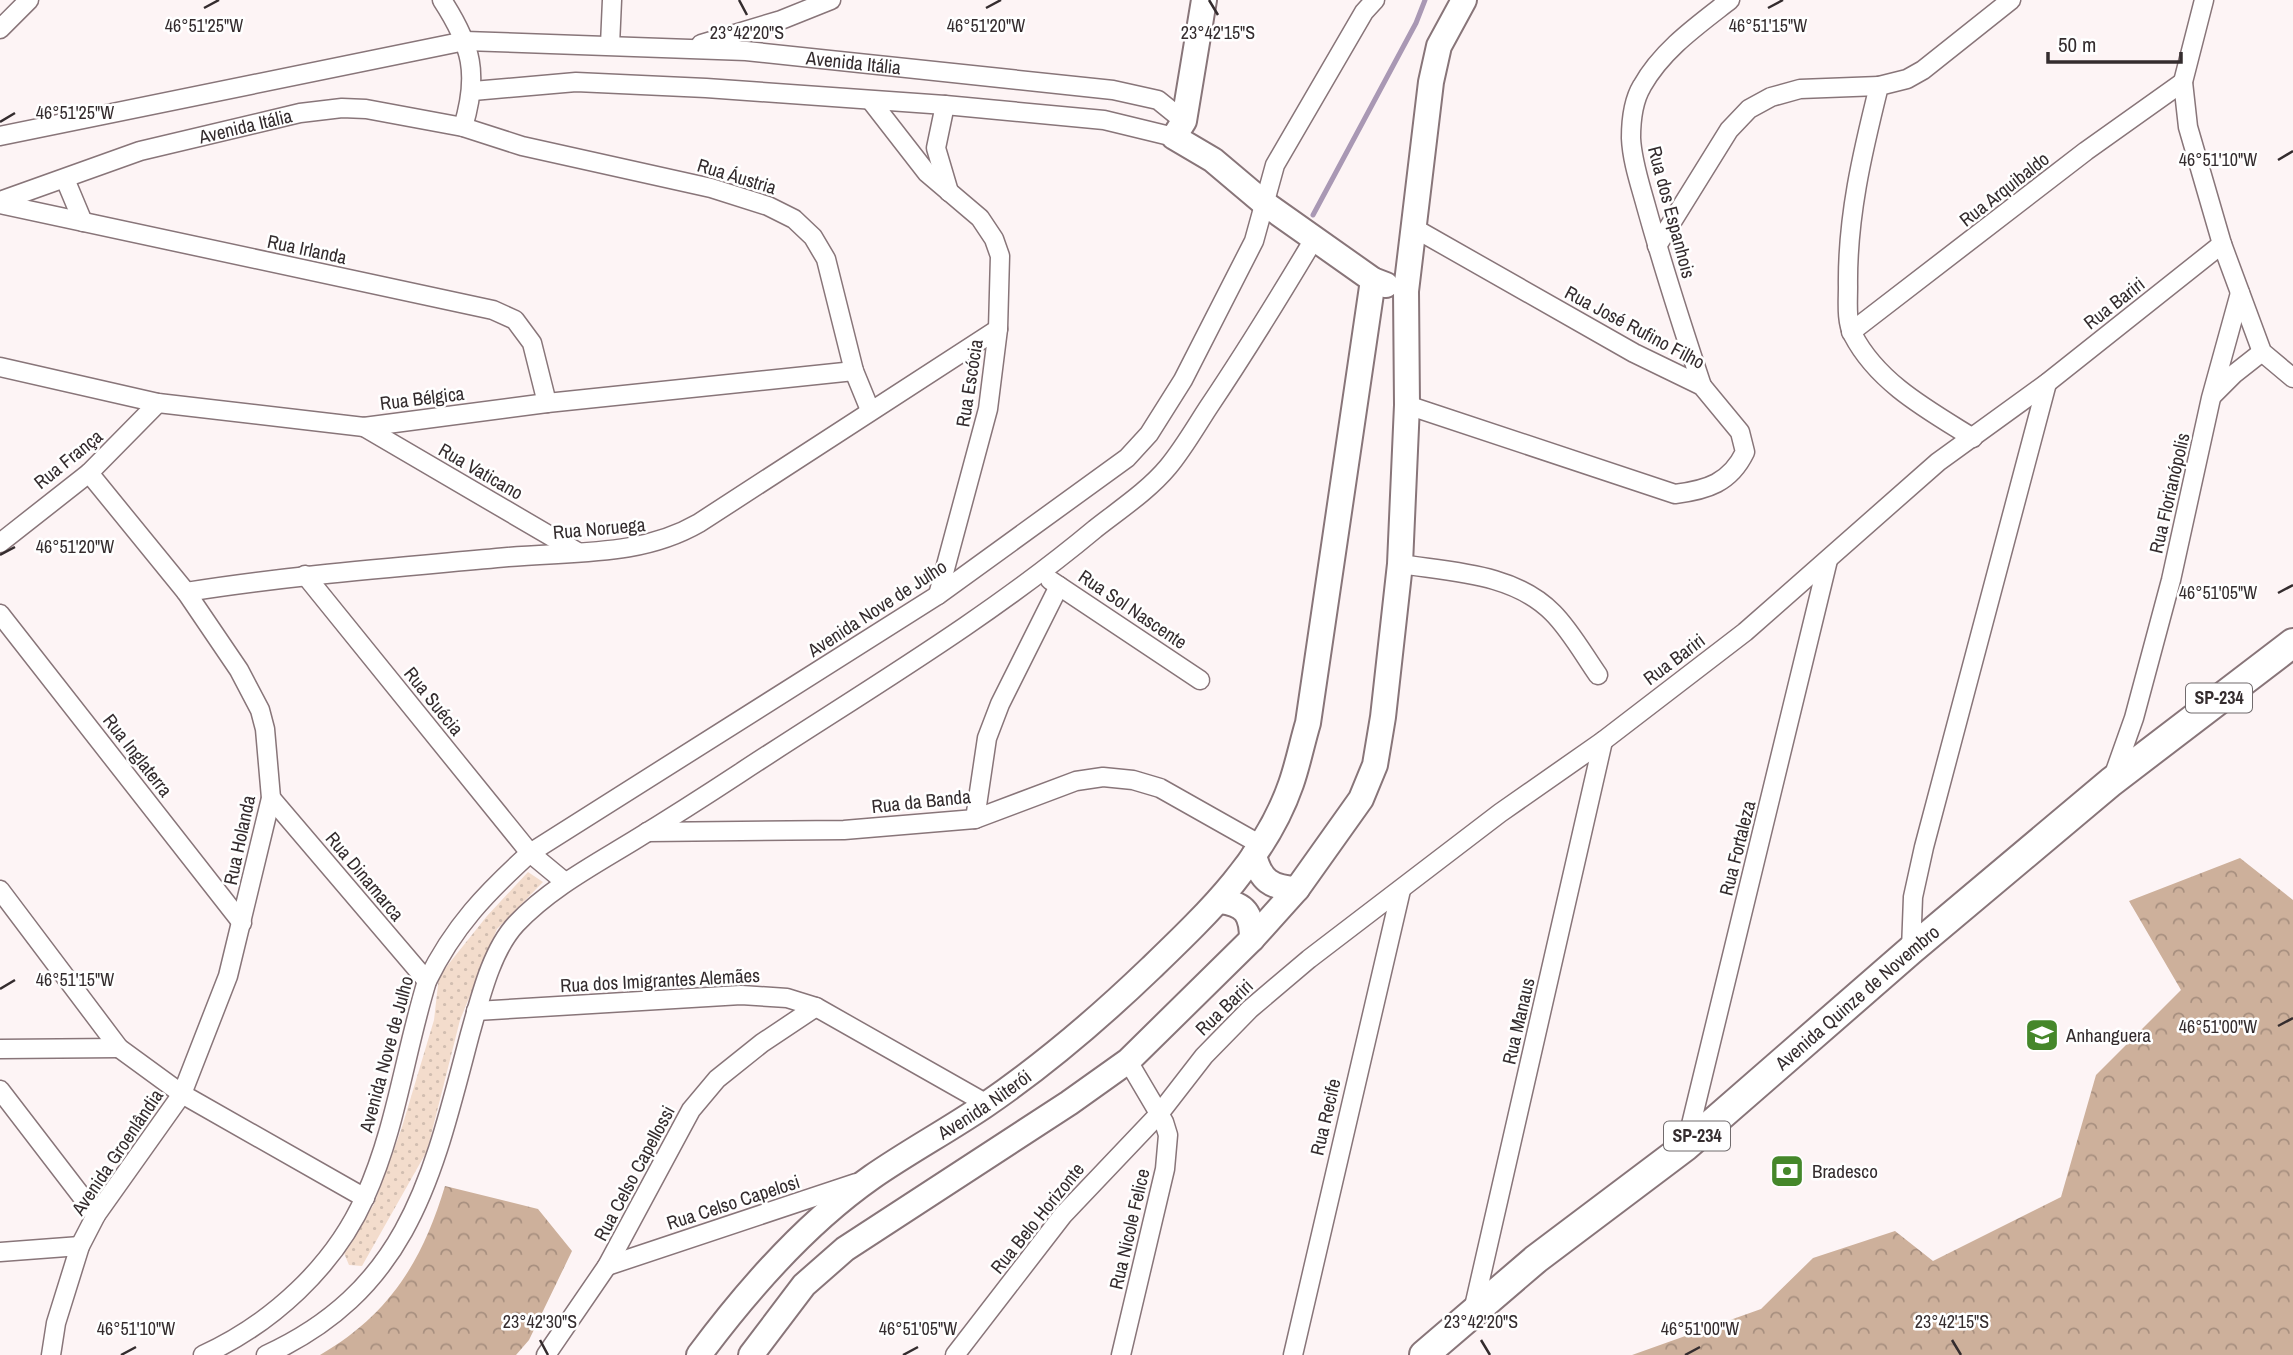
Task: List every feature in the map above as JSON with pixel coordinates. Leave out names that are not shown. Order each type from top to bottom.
[{"type":"main road","points":[[1179,129],[1204,0]]},
{"type":"main road","points":[[751,1355],[804,1285],[845,1249],[1069,1103],[1128,1060],[1252,939],[1297,889],[1361,799],[1375,765],[1383,717],[1400,564],[1407,405],[1406,291],[1431,82],[1439,46],[1464,0]]},
{"type":"main road","name":"Avenida Itália","points":[[1179,129],[1264,203],[1314,239],[1373,281],[1406,291]]},
{"type":"main road","name":"Avenida Niterói","points":[[699,1355],[766,1272],[871,1178],[987,1104],[1074,1038],[1221,901],[1257,850],[1291,786],[1308,723],[1373,281]]},
{"type":"main road","name":"Avenida Quinze de Novembro","points":[[1424,1355],[1536,1259],[1686,1146],[1911,950],[2111,782],[2293,643]]},
{"type":"main road","points":[[1257,850],[1258,871],[1268,883],[1279,889],[1297,889]]},
{"type":"main road","points":[[1221,901],[1235,903],[1248,911],[1252,924],[1252,939]]},
{"type":"street","points":[[0,29],[29,0]]},
{"type":"street","points":[[442,0],[465,41],[473,91],[463,127]]},
{"type":"street","points":[[610,45],[612,0]]},
{"type":"street","points":[[690,47],[781,20],[831,0]]},
{"type":"street","name":"Rua dos Espanhois","points":[[1702,386],[1657,246],[1636,167],[1631,140],[1632,114],[1641,87],[1656,66],[1676,44],[1730,0]]},
{"type":"street","points":[[1657,246],[1729,130],[1749,109],[1771,97],[1800,89],[1879,86],[1907,79],[1923,70],[2011,0]]},
{"type":"street","points":[[2204,0],[2183,82],[2188,127],[2222,244],[2262,352],[2293,378]]},
{"type":"street","name":"Avenida Nove de Julho","points":[[203,1355],[227,1344],[277,1310],[301,1287],[351,1224],[365,1198],[386,1136],[427,981],[440,953],[466,916],[530,853],[938,595],[1127,458],[1149,434],[1183,380],[1231,291],[1254,241],[1275,165],[1368,4]]},
{"type":"street","name":"Avenida Itália","points":[[0,136],[465,41],[659,49],[690,47],[1113,90],[1158,100],[1179,129]]},
{"type":"street","name":"Avenida Itália","points":[[473,91],[576,82],[945,105],[1179,129]]},
{"type":"street","name":"Rua Arquibaldo","points":[[1851,332],[2086,151],[2183,82]]},
{"type":"street","points":[[1879,86],[1859,167],[1847,247],[1851,332],[1883,376],[1926,409],[1973,438]]},
{"type":"street","name":"Rua Escócia","points":[[871,101],[927,173],[980,218],[994,239],[1000,256],[998,329],[983,431],[938,595]]},
{"type":"street","points":[[945,105],[936,148],[949,192]]},
{"type":"street","name":"Avenida Itália","points":[[0,202],[141,151],[273,118],[323,110],[366,109],[463,127]]},
{"type":"street","name":"Rua Áustria","points":[[463,127],[522,146],[711,188],[768,206],[794,219],[813,237],[826,259],[854,371],[870,411]]},
{"type":"street","points":[[65,179],[83,222]]},
{"type":"street","name":"Rua Irlanda","points":[[0,202],[493,310],[515,320],[532,343],[547,403]]},
{"type":"street","name":"Rua José Rufino Filho","points":[[1407,405],[1675,494],[1705,490],[1721,482],[1737,468],[1745,452],[1740,432],[1702,386],[1634,353],[1414,228]]},
{"type":"street","points":[[266,1355],[292,1343],[340,1311],[372,1281],[399,1241],[440,1147],[477,1011],[500,950],[512,928],[565,882],[647,832],[1041,575],[1166,469],[1248,348],[1314,239]]},
{"type":"street","name":"Rua Bariri","points":[[1159,1114],[1204,1056],[1250,1009],[1309,959],[1500,813],[1603,741],[1745,632],[1900,494],[2047,383],[2222,244]]},
{"type":"street","name":"Rua Florianópolis","points":[[2111,782],[2134,718],[2171,580],[2211,398],[2240,293]]},
{"type":"street","name":"Rua Noruega","points":[[186,592],[305,575],[576,551],[628,550],[680,534],[998,329]]},
{"type":"street","points":[[2211,398],[2234,374],[2262,352]]},
{"type":"street","name":"Rua Bélgica","points":[[0,367],[158,403],[364,427],[547,403],[854,371]]},
{"type":"street","points":[[1911,950],[1913,897],[1924,847],[2047,383]]},
{"type":"street","name":"Rua França","points":[[0,543],[14,529],[89,473],[158,403]]},
{"type":"street","name":"Rua Vaticano","points":[[364,427],[576,551]]},
{"type":"street","name":"Rua Holanda","points":[[89,473],[186,592],[239,670],[260,710],[265,729],[271,798],[228,976],[182,1094]]},
{"type":"street","name":"Rua Fortaleza","points":[[1686,1146],[1828,560]]},
{"type":"street","points":[[1400,564],[1485,576],[1514,587],[1553,612],[1598,675]]},
{"type":"street","name":"Rua Suécia","points":[[305,575],[530,853],[565,882]]},
{"type":"street","name":"Rua Sol Nascente","points":[[1041,575],[1200,680]]},
{"type":"street","points":[[975,819],[987,738],[1000,704],[1059,586]]},
{"type":"street","name":"Rua Inglaterra","points":[[0,614],[242,923]]},
{"type":"street","points":[[2134,718],[2146,756]]},
{"type":"street","name":"Rua Manaus","points":[[1473,1311],[1603,741]]},
{"type":"street","name":"Rua da Banda","points":[[647,832],[844,830],[975,819],[1076,781],[1102,777],[1133,780],[1160,788],[1257,850]]},
{"type":"street","name":"Rua Dinamarca","points":[[271,798],[427,981]]},
{"type":"street","points":[[0,890],[120,1048],[182,1094]]},
{"type":"street","name":"Rua Recife","points":[[1293,1355],[1401,890]]},
{"type":"street","name":"Rua dos Imigrantes Alemães","points":[[477,1011],[753,995],[787,998],[816,1007],[987,1104]]},
{"type":"street","name":"Rua Celso Capellossi","points":[[546,1355],[607,1266],[691,1110],[717,1079],[762,1043],[816,1007]]},
{"type":"street","points":[[0,1049],[120,1048]]},
{"type":"street","name":"Rua Nicole Felice","points":[[1121,1355],[1165,1169],[1168,1135],[1128,1060]]},
{"type":"street","points":[[0,1090],[96,1215]]},
{"type":"street","name":"Avenida Groenlândia","points":[[51,1355],[56,1323],[80,1246],[96,1215],[182,1094],[365,1198]]},
{"type":"street","name":"Rua Belo Horizonte","points":[[955,1355],[1063,1215],[1159,1114]]},
{"type":"street","name":"Rua Celso Capelosi","points":[[607,1266],[871,1178]]},
{"type":"street","points":[[0,1252],[80,1246]]},
{"type":"shaded area","points":[[528,872],[543,882],[497,929],[460,1020],[427,1151],[362,1266],[349,1265],[344,1253],[374,1204],[402,1127],[434,1020],[439,976],[487,916]]},
{"type":"green space","points":[[2240,858],[2293,900],[2293,1355],[1632,1355],[1761,1309],[1813,1258],[1895,1231],[1933,1261],[2061,1197],[2096,1075],[2181,990],[2129,901]]},
{"type":"green space","points":[[445,1186],[538,1209],[572,1251],[529,1340],[516,1355],[320,1355],[365,1322],[400,1284],[425,1239]]},
{"type":"waterway","points":[[1313,215],[1416,23],[1425,0]]},
{"type":"place","name":"Anhanguera","points":[[2042,1035]]},
{"type":"place","name":"Bradesco","points":[[1787,1171]]}]
